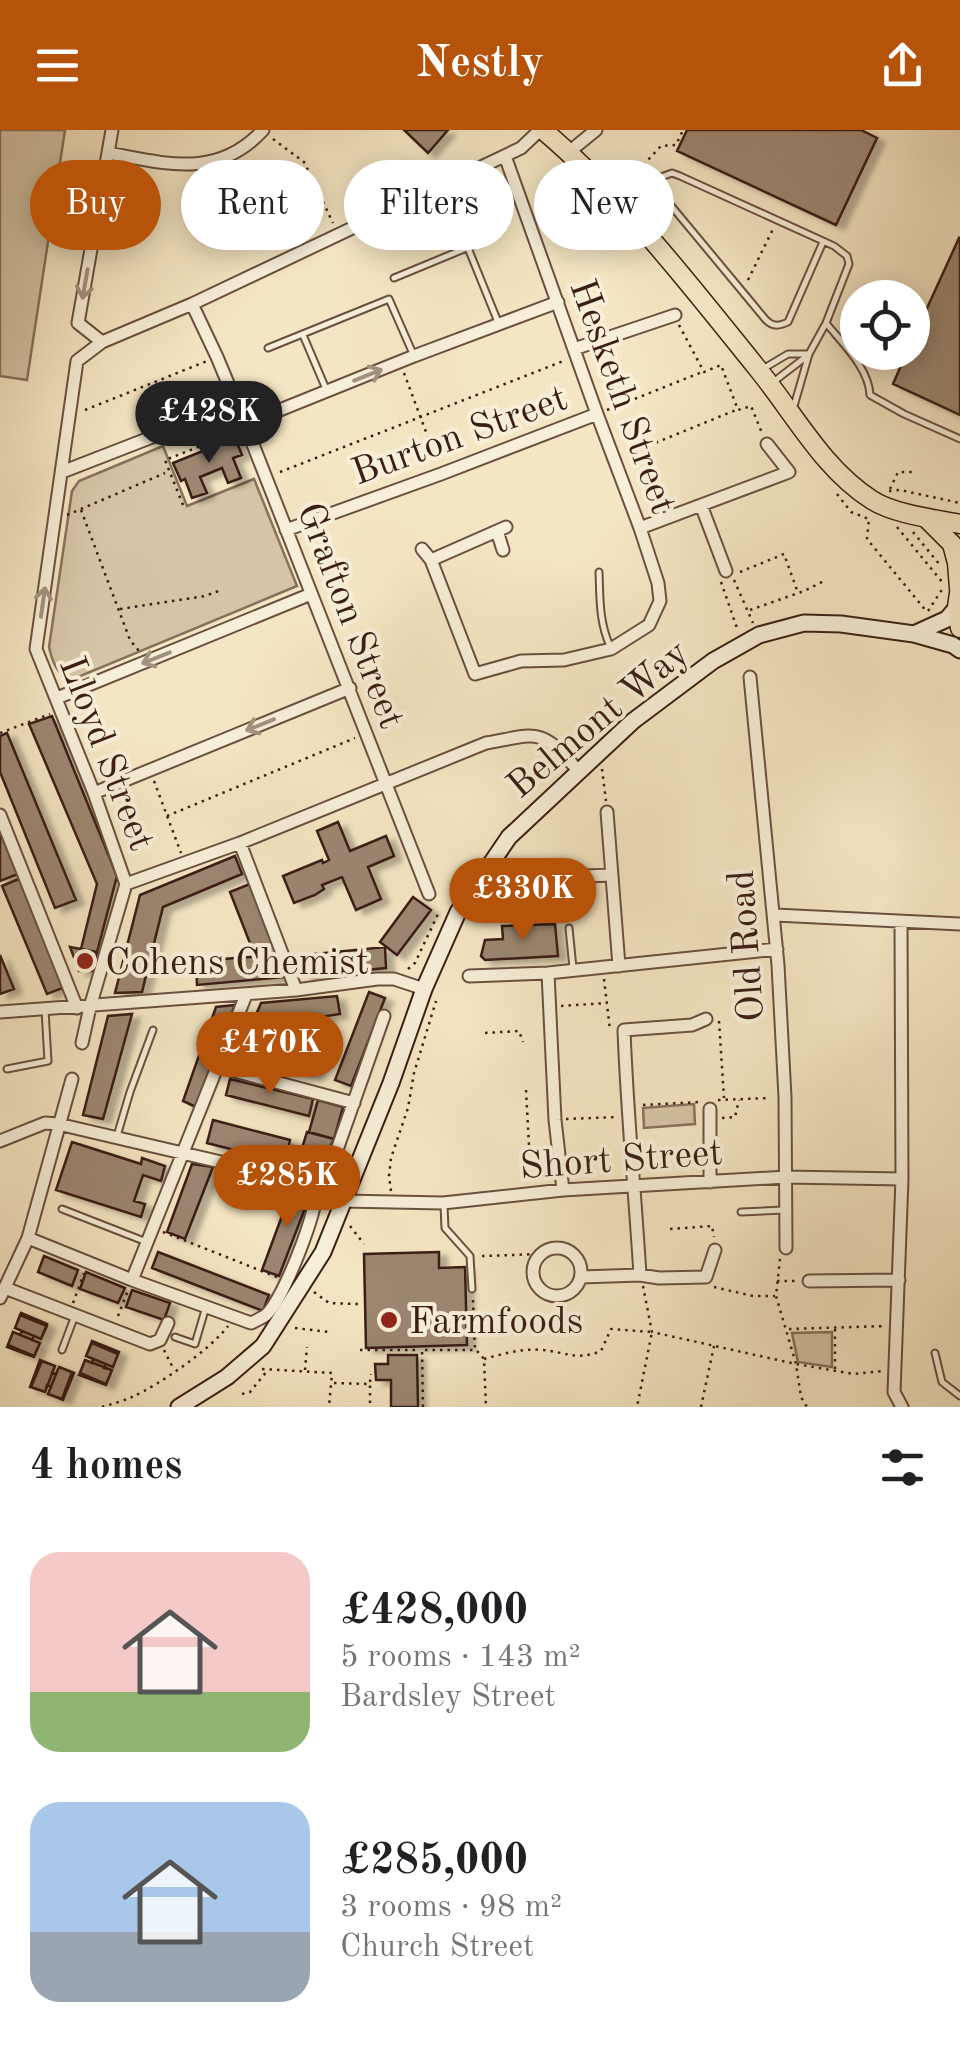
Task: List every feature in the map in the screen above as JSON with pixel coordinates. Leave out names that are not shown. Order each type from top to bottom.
[{"type":"main road","points":[[542,130],[569,152],[664,253],[834,470],[871,500],[926,518],[960,524]]},
{"type":"main road","points":[[926,518],[952,544],[957,563],[954,589],[960,628]]},
{"type":"street","points":[[112,130],[78,323],[102,342],[192,304],[506,156],[542,130]]},
{"type":"street","points":[[569,152],[596,130]]},
{"type":"street","points":[[108,153],[175,166],[222,160],[247,147],[263,131]]},
{"type":"street","name":"Hesketh Street","points":[[506,156],[658,582],[660,601],[650,624],[611,649]]},
{"type":"street","points":[[245,426],[558,302]]},
{"type":"street","name":"Grafton Street","points":[[192,304],[266,477],[429,894]]},
{"type":"street","points":[[576,353],[675,316]]},
{"type":"street","name":"Lloyd Street","points":[[82,1043],[83,1007],[126,884],[36,649],[77,361],[102,342]]},
{"type":"street","points":[[62,472],[236,404]]},
{"type":"street","name":"Burton Street","points":[[286,530],[597,414]]},
{"type":"street","points":[[640,528],[792,476],[766,444]]},
{"type":"street","points":[[701,504],[726,571]]},
{"type":"street","points":[[502,550],[501,529],[427,554],[477,679],[521,661],[564,660],[611,649]]},
{"type":"street","points":[[914,634],[947,619],[954,589]]},
{"type":"street","points":[[59,704],[144,663],[311,594]]},
{"type":"street","name":"Belmont Way","points":[[179,1407],[226,1377],[263,1346],[323,1252],[424,989],[458,912],[509,837],[633,721],[700,671],[760,635],[804,624],[857,626],[914,634],[960,650]]},
{"type":"street","name":"Old Road","points":[[750,677],[775,915],[785,1097],[786,1248]]},
{"type":"street","points":[[94,793],[350,688]]},
{"type":"street","points":[[126,884],[240,843],[486,743],[543,737],[574,766]]},
{"type":"street","points":[[607,812],[619,966]]},
{"type":"street","points":[[0,815],[83,1007]]},
{"type":"street","points":[[240,843],[296,990]]},
{"type":"street","points":[[500,879],[612,875]]},
{"type":"street","points":[[775,915],[960,924]]},
{"type":"street","points":[[901,922],[902,1179],[894,1392],[902,1407]]},
{"type":"street","points":[[469,976],[548,973],[777,949]]},
{"type":"street","points":[[548,973],[554,1120],[562,1190]]},
{"type":"street","points":[[0,1012],[296,990],[376,978],[424,989]]},
{"type":"street","points":[[132,1280],[246,994]]},
{"type":"street","points":[[332,1164],[384,1016]]},
{"type":"street","points":[[640,1275],[624,1030],[692,1025],[706,1019]]},
{"type":"street","points":[[216,1066],[354,1104]]},
{"type":"street","points":[[72,1079],[28,1238],[3,1293],[150,1344],[160,1340],[168,1323]]},
{"type":"street","points":[[710,1114],[710,1182]]},
{"type":"street","points":[[0,1141],[45,1123],[58,1124],[302,1181],[317,1188],[309,1228],[274,1304],[264,1317],[251,1323],[28,1238]]},
{"type":"street","name":"Short Street","points":[[341,1207],[786,1177],[902,1179]]},
{"type":"street","points":[[559,1248],[571,1252],[580,1265],[580,1277],[571,1291],[551,1295],[535,1281],[534,1270],[540,1254],[559,1248]]},
{"type":"street","points":[[580,1277],[706,1276],[715,1250]]},
{"type":"street","points":[[809,1281],[899,1280]]},
{"type":"lane","points":[[791,414],[809,354],[849,264],[847,256],[823,242],[680,176],[672,173],[660,177],[658,188],[663,196],[773,326],[788,322],[823,242]]},
{"type":"lane","points":[[394,278],[463,250]]},
{"type":"lane","points":[[469,250],[499,324]]},
{"type":"lane","points":[[268,348],[389,299],[414,356]]},
{"type":"lane","points":[[826,322],[870,383],[870,395],[960,439]]},
{"type":"lane","points":[[302,334],[327,392]]},
{"type":"lane","points":[[764,378],[788,354],[809,354]]},
{"type":"lane","points":[[764,378],[809,354]]},
{"type":"lane","points":[[599,572],[600,613],[611,649]]},
{"type":"lane","points":[[570,928],[573,970]]},
{"type":"lane","points":[[7,1069],[48,1060],[46,1010]]},
{"type":"lane","points":[[116,1138],[153,1030]]},
{"type":"lane","points":[[444,1202],[444,1228],[470,1256],[472,1289]]},
{"type":"lane","points":[[62,1210],[147,1242]]},
{"type":"lane","points":[[741,1212],[786,1210]]},
{"type":"lane","points":[[175,1337],[194,1344],[206,1307]]},
{"type":"lane","points":[[62,1350],[72,1314]]},
{"type":"lane","points":[[935,1352],[942,1382],[960,1396]]},
{"type":"path","points":[[648,160],[661,146],[676,145],[683,130]]},
{"type":"path","points":[[263,131],[304,162],[338,234]]},
{"type":"path","points":[[747,281],[774,226]]},
{"type":"path","points":[[675,316],[704,372]]},
{"type":"path","points":[[266,477],[576,353]]},
{"type":"path","points":[[69,416],[217,356]]},
{"type":"path","points":[[400,362],[441,474]]},
{"type":"path","points":[[597,414],[721,366],[738,410]]},
{"type":"path","points":[[614,459],[751,406],[766,444]]},
{"type":"path","points":[[183,506],[165,460],[245,426]]},
{"type":"path","points":[[56,514],[68,515],[168,472]]},
{"type":"path","points":[[912,472],[898,472],[889,491],[960,503]]},
{"type":"path","points":[[834,490],[852,512],[869,519],[867,539],[928,612],[954,589],[896,526]]},
{"type":"path","points":[[80,510],[130,640],[144,663]]},
{"type":"path","points":[[903,534],[910,528],[937,561]]},
{"type":"path","points":[[798,593],[784,554],[732,575],[749,612],[798,593],[826,580]]},
{"type":"path","points":[[726,571],[718,576],[738,633],[751,640]]},
{"type":"path","points":[[119,610],[222,590]]},
{"type":"path","points":[[0,733],[59,704]]},
{"type":"path","points":[[168,816],[366,733]]},
{"type":"path","points":[[600,752],[607,812]]},
{"type":"path","points":[[150,770],[185,863]]},
{"type":"path","points":[[394,980],[415,963],[438,914]]},
{"type":"path","points":[[602,967],[610,1031],[624,1030]]},
{"type":"path","points":[[393,1202],[388,1176],[391,1158],[436,1002]]},
{"type":"path","points":[[549,1006],[606,1003]]},
{"type":"path","points":[[706,1019],[719,1018],[724,1100]]},
{"type":"path","points":[[484,1033],[519,1031],[523,1042]]},
{"type":"path","points":[[526,1090],[528,1146]]},
{"type":"path","points":[[710,1114],[735,1118],[739,1099]]},
{"type":"path","points":[[554,1120],[628,1117]]},
{"type":"path","points":[[341,1207],[364,1244]]},
{"type":"path","points":[[670,1228],[712,1226],[715,1250]]},
{"type":"path","points":[[153,1227],[285,1281]]},
{"type":"path","points":[[786,1248],[779,1260],[776,1296],[806,1407]]},
{"type":"path","points":[[470,1256],[540,1254]]},
{"type":"path","points":[[72,1314],[88,1262]]},
{"type":"path","points":[[638,1407],[652,1332],[640,1275]]},
{"type":"path","points":[[706,1276],[710,1286],[754,1296],[776,1296]]},
{"type":"path","points":[[113,1330],[132,1280]]},
{"type":"path","points":[[777,1281],[809,1281]]},
{"type":"path","points":[[472,1289],[475,1350],[484,1359],[486,1407]]},
{"type":"path","points":[[313,1292],[329,1304],[359,1304]]},
{"type":"path","points":[[102,1407],[134,1397],[174,1371],[217,1341],[235,1317]]},
{"type":"path","points":[[787,1329],[897,1326]]},
{"type":"path","points":[[295,1328],[329,1332]]},
{"type":"path","points":[[835,1371],[836,1328]]},
{"type":"path","points":[[484,1359],[540,1349],[586,1357],[600,1352],[611,1329],[652,1332],[854,1374],[895,1370]]},
{"type":"path","points":[[160,1340],[174,1371]]},
{"type":"path","points":[[701,1407],[714,1346]]},
{"type":"path","points":[[305,1371],[307,1347]]},
{"type":"path","points":[[360,1350],[475,1350]]},
{"type":"path","points":[[422,1350],[423,1407]]},
{"type":"path","points":[[262,1370],[332,1373],[330,1407]]},
{"type":"path","points":[[242,1394],[250,1392],[268,1370]]},
{"type":"path","points":[[370,1407],[371,1374]]},
{"type":"path","points":[[332,1383],[370,1384]]},
{"type":"shaded area","points":[[0,130],[65,130],[60,160],[30,160],[30,250],[47,250],[27,380],[0,376]]},
{"type":"shaded area","points":[[163,446],[187,506],[254,479],[297,586],[71,680],[56,667],[49,647],[72,491],[79,481]]},
{"type":"shaded area","points":[[694,1104],[695,1124],[644,1128],[643,1108]]},
{"type":"shaded area","points":[[832,1332],[832,1367],[798,1362],[792,1333]]},
{"type":"building","points":[[404,130],[448,130],[428,153]]},
{"type":"building","points":[[687,130],[861,130],[877,138],[836,225],[677,151]]},
{"type":"building","points":[[959,238],[960,415],[893,384],[899,370],[930,370],[930,302]]},
{"type":"building","points":[[235,438],[242,455],[233,458],[241,478],[228,483],[222,468],[200,477],[207,493],[192,498],[173,463]]},
{"type":"building","points":[[52,716],[117,876],[97,952],[81,949],[97,884],[29,724]]},
{"type":"building","points":[[7,733],[76,900],[55,908],[0,772],[0,736]]},
{"type":"building","points":[[338,822],[350,851],[386,836],[394,856],[368,867],[381,899],[356,910],[342,877],[294,903],[283,876],[329,860],[317,831]]},
{"type":"building","points":[[0,827],[18,874],[0,881]]},
{"type":"building","points":[[235,856],[242,874],[163,907],[142,992],[115,993],[140,895]]},
{"type":"building","points":[[21,878],[65,987],[47,994],[2,886]]},
{"type":"building","points":[[250,884],[273,945],[253,951],[230,892]]},
{"type":"building","points":[[413,897],[431,910],[397,955],[380,942]]},
{"type":"building","points":[[555,924],[558,956],[485,960],[481,956],[485,940],[503,939],[502,926]]},
{"type":"building","name":"Cohens Chemist","points":[[70,947],[97,952],[93,971],[79,971]]},
{"type":"building","points":[[385,947],[386,968],[305,976],[303,955]]},
{"type":"building","points":[[0,955],[14,989],[0,994]]},
{"type":"building","points":[[276,955],[285,977],[197,985],[196,961]]},
{"type":"building","points":[[369,992],[385,998],[351,1086],[335,1080]]},
{"type":"building","points":[[337,996],[340,1014],[320,1017],[319,1024],[273,1027],[272,1020],[253,1022],[261,1003]]},
{"type":"building","points":[[235,1005],[196,1107],[183,1101],[216,1007]]},
{"type":"building","points":[[132,1014],[103,1119],[83,1115],[108,1016]]},
{"type":"building","points":[[244,1041],[318,1058],[314,1075],[240,1057]]},
{"type":"building","points":[[230,1079],[313,1099],[309,1116],[226,1095]]},
{"type":"building","points":[[318,1100],[343,1107],[334,1139],[309,1132]]},
{"type":"building","points":[[213,1120],[290,1140],[285,1163],[207,1143]]},
{"type":"building","points":[[307,1132],[334,1139],[319,1170],[289,1163],[293,1146],[302,1148]]},
{"type":"building","points":[[72,1142],[141,1164],[142,1158],[165,1166],[161,1181],[143,1175],[134,1201],[145,1204],[141,1217],[56,1190]]},
{"type":"building","points":[[192,1164],[213,1167],[185,1239],[167,1232]]},
{"type":"building","points":[[221,1169],[285,1185],[280,1201],[218,1185]]},
{"type":"building","points":[[293,1186],[312,1190],[279,1276],[262,1270]]},
{"type":"building","points":[[158,1252],[269,1295],[263,1311],[152,1268]]},
{"type":"building","points":[[439,1252],[439,1268],[465,1267],[467,1345],[366,1348],[364,1254]]},
{"type":"building","points":[[44,1256],[78,1270],[72,1286],[38,1272]]},
{"type":"building","points":[[86,1272],[125,1288],[118,1303],[80,1289]]},
{"type":"building","points":[[132,1290],[170,1303],[164,1320],[126,1307]]},
{"type":"building","points":[[21,1313],[47,1324],[41,1339],[34,1336],[32,1340],[40,1343],[34,1357],[7,1347],[13,1332],[20,1335],[22,1331],[15,1328]]},
{"type":"building","points":[[20,1315],[47,1326],[41,1339],[15,1328]]},
{"type":"building","points":[[13,1332],[40,1343],[34,1356],[8,1345]]},
{"type":"building","points":[[92,1341],[119,1352],[113,1367],[106,1364],[104,1368],[112,1370],[106,1385],[79,1375],[85,1360],[92,1363],[93,1359],[86,1356]]},
{"type":"building","points":[[92,1343],[118,1354],[113,1367],[86,1356]]},
{"type":"building","points":[[388,1355],[417,1355],[418,1407],[391,1407],[391,1380],[376,1380],[375,1364],[388,1364]]},
{"type":"building","points":[[40,1360],[55,1366],[52,1373],[56,1374],[59,1367],[74,1373],[63,1400],[48,1394],[51,1387],[47,1385],[45,1392],[30,1387]]},
{"type":"building","points":[[85,1360],[112,1370],[106,1384],[80,1373]]},
{"type":"building","points":[[42,1361],[55,1366],[45,1392],[31,1387]]},
{"type":"building","points":[[59,1367],[72,1372],[62,1399],[48,1394]]},
{"type":"place","name":"Cohens Chemist","points":[[85,961]]},
{"type":"place","name":"Farmfoods","points":[[389,1320]]}]
